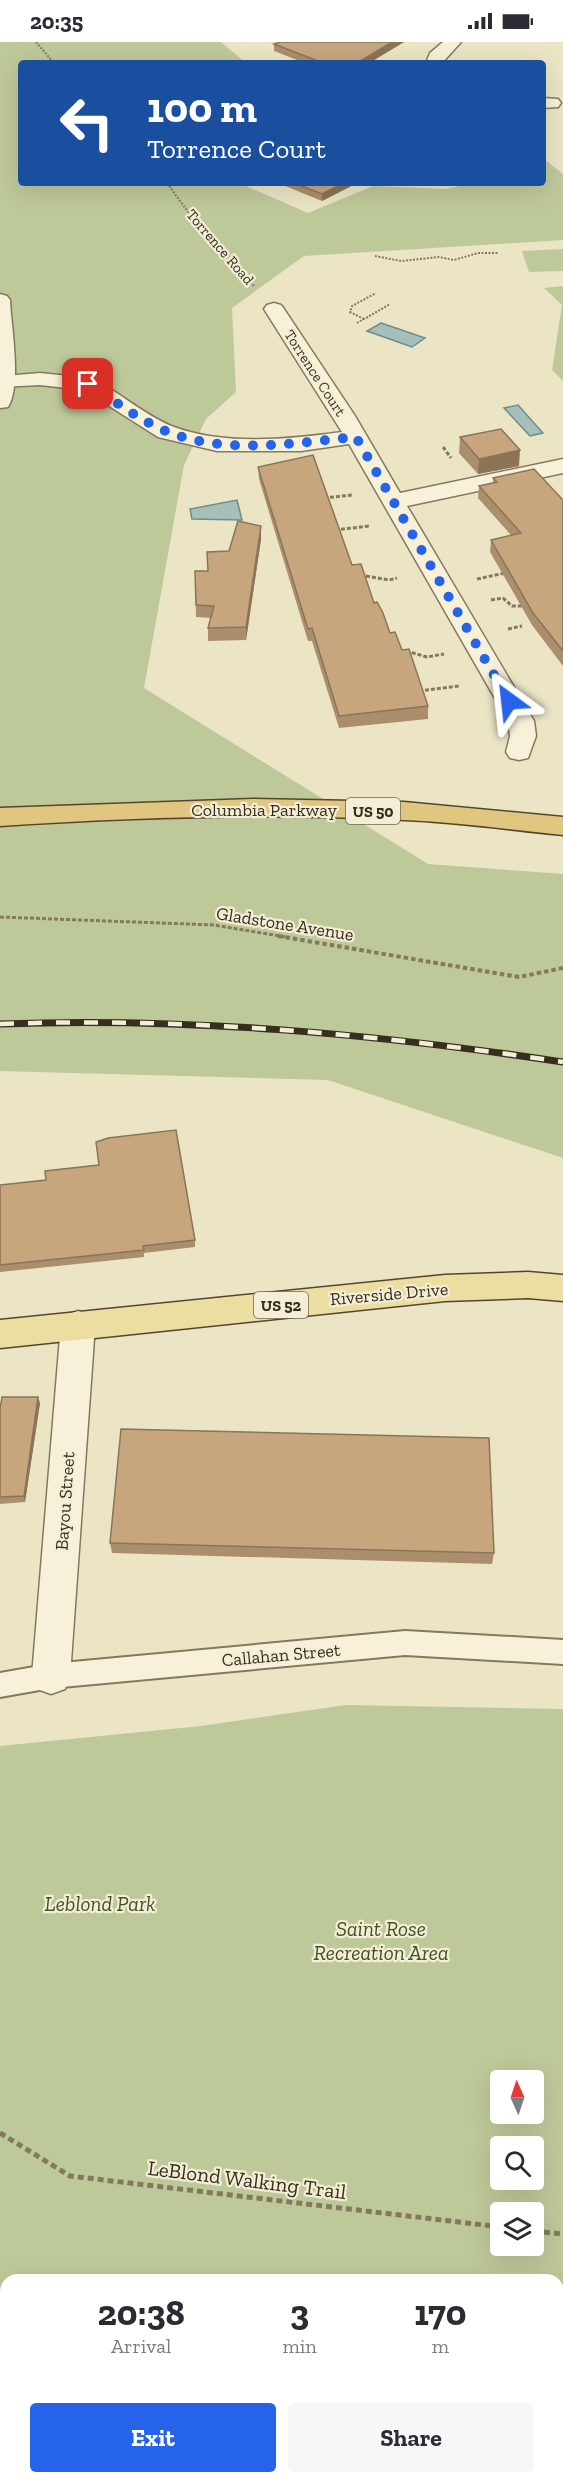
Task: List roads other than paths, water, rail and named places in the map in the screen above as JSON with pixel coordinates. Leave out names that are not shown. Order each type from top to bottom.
[{"type":"highway","points":[[0,807],[87,812]]},
{"type":"highway","name":"Columbia Parkway","points":[[0,817],[87,812],[246,809],[405,811],[563,826]]},
{"type":"main road","name":"Riverside Drive","points":[[0,1334],[434,1289],[528,1285],[563,1288]]},
{"type":"street","points":[[435,60],[453,42]]},
{"type":"street","points":[[0,300],[2,392]]},
{"type":"street","name":"Torrence Court","points":[[274,309],[356,437],[521,721],[524,736],[519,752]]},
{"type":"street","name":"Torrence Court","points":[[2,392],[40,379],[88,384],[166,432],[218,444],[301,444],[356,437]]},
{"type":"street","points":[[392,502],[563,466]]},
{"type":"street","points":[[528,1285],[563,1276]]},
{"type":"street","name":"Bayou Street","points":[[51,1676],[78,1325]]},
{"type":"lane","name":"Callahan Street","points":[[0,1686],[51,1676],[405,1643],[563,1652]]},
{"type":"water","points":[[381,323],[425,338],[412,347],[367,331]]},
{"type":"water","points":[[518,405],[543,433],[530,436],[504,408]]},
{"type":"water","points":[[237,500],[242,520],[192,519],[190,509]]},
{"type":"railway","points":[[0,1024],[141,1023],[282,1030],[423,1043],[563,1062]]},
{"type":"park label","name":"Leblond Park","points":[[100,1904]]},
{"type":"park label","name":"Saint Rose Recreation Area","points":[[381,1941]]}]
